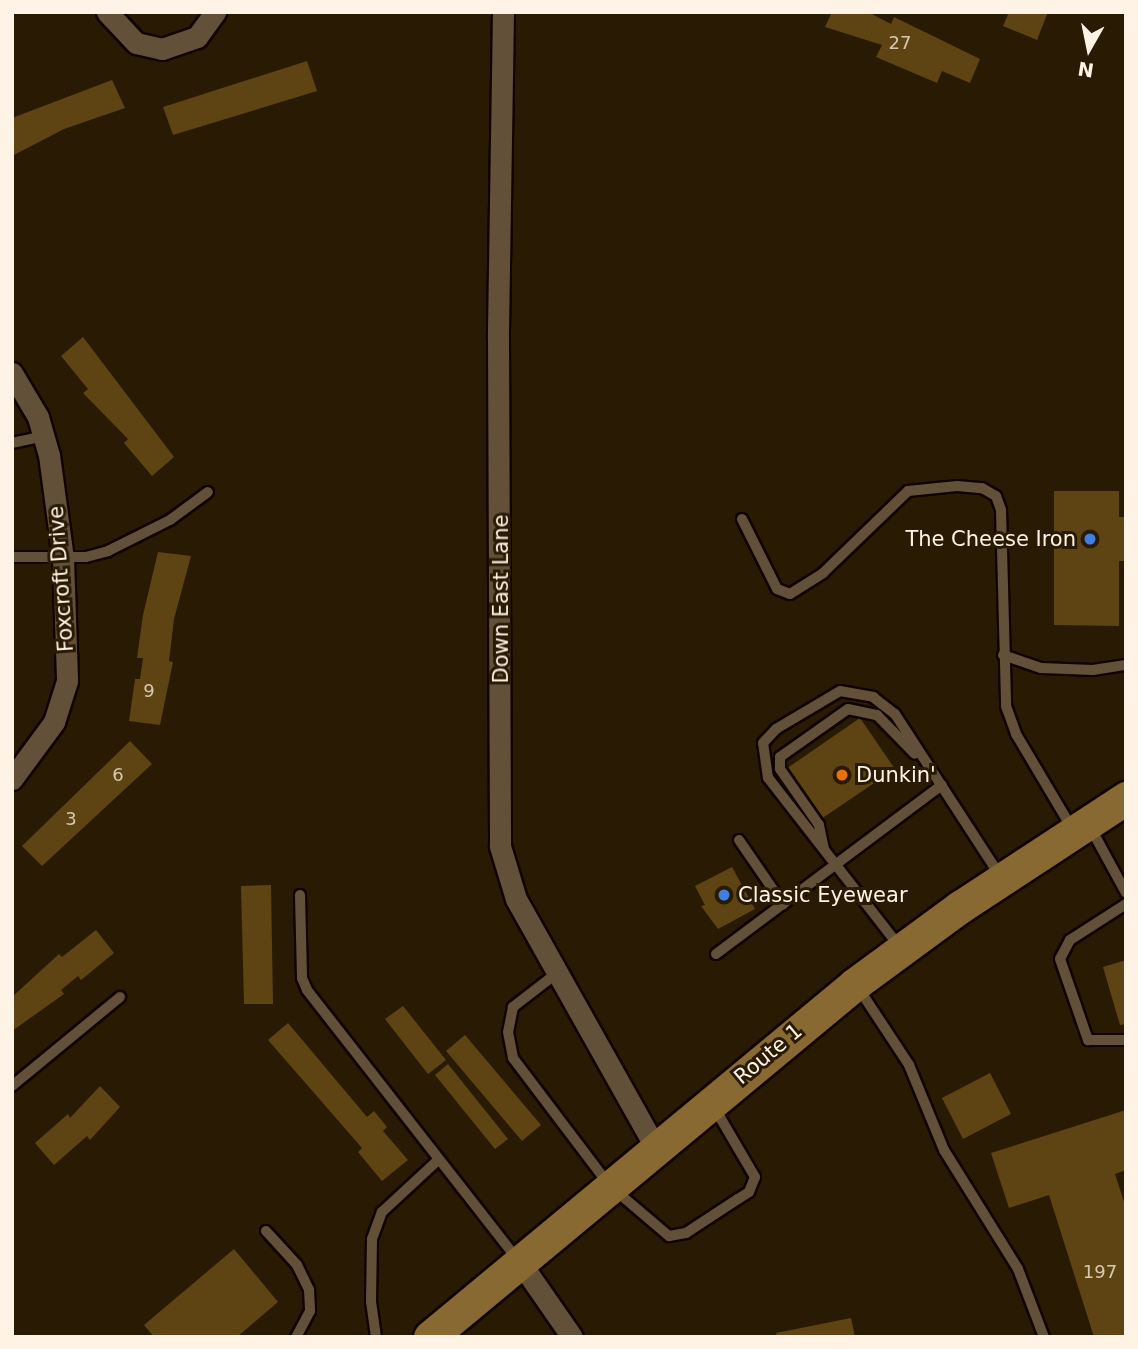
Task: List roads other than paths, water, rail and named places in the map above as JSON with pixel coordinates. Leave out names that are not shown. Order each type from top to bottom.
[{"type":"main road","name":"Route 1","points":[[430,1337],[655,1147],[855,984],[1003,880],[1126,799]]},
{"type":"street","points":[[107,12],[136,43],[162,49],[197,37],[215,12]]},
{"type":"street","name":"Down East Lane","points":[[503,12],[498,338],[500,846],[516,899],[655,1147]]},
{"type":"street","name":"Foxcroft Drive","points":[[12,373],[32,403],[44,436],[63,558],[64,698],[54,722],[12,779]]},
{"type":"street","points":[[520,1262],[572,1337]]},
{"type":"lane","points":[[12,443],[44,436]]},
{"type":"lane","points":[[742,519],[778,589],[790,594],[823,573],[908,491],[937,485],[991,491],[1001,510],[1006,706],[1016,734],[1126,893]]},
{"type":"lane","points":[[12,557],[63,558],[108,551],[170,520],[208,492]]},
{"type":"lane","points":[[1003,655],[1041,668],[1093,670],[1126,665]]},
{"type":"lane","points":[[901,950],[768,778],[761,752],[768,736],[829,696],[859,692],[895,714],[1003,880]]},
{"type":"lane","points":[[825,853],[819,825],[778,764],[784,752],[841,712],[861,710],[887,723],[934,773]]},
{"type":"lane","points":[[716,954],[942,785]]},
{"type":"lane","points":[[739,840],[783,904]]},
{"type":"lane","points":[[300,895],[302,978],[307,990],[437,1161],[520,1262]]},
{"type":"lane","points":[[1126,904],[1070,940],[1060,959],[1088,1040],[1126,1040]]},
{"type":"lane","points":[[557,973],[513,1007],[508,1032],[513,1058],[610,1185],[669,1236],[685,1233],[749,1192],[755,1177],[752,1167],[710,1102]]},
{"type":"lane","points":[[855,984],[909,1065],[944,1150],[1018,1269],[1044,1337]]},
{"type":"lane","points":[[12,1086],[120,997]]},
{"type":"lane","points":[[376,1337],[370,1302],[372,1239],[382,1212],[437,1161]]},
{"type":"lane","points":[[266,1231],[297,1265],[309,1290],[310,1311],[296,1337]]},
{"type":"place","name":"The Cheese Iron","points":[[1090,539]]},
{"type":"place","name":"Dunkin'","points":[[842,775]]},
{"type":"place","name":"Classic Eyewear","points":[[724,895]]}]
